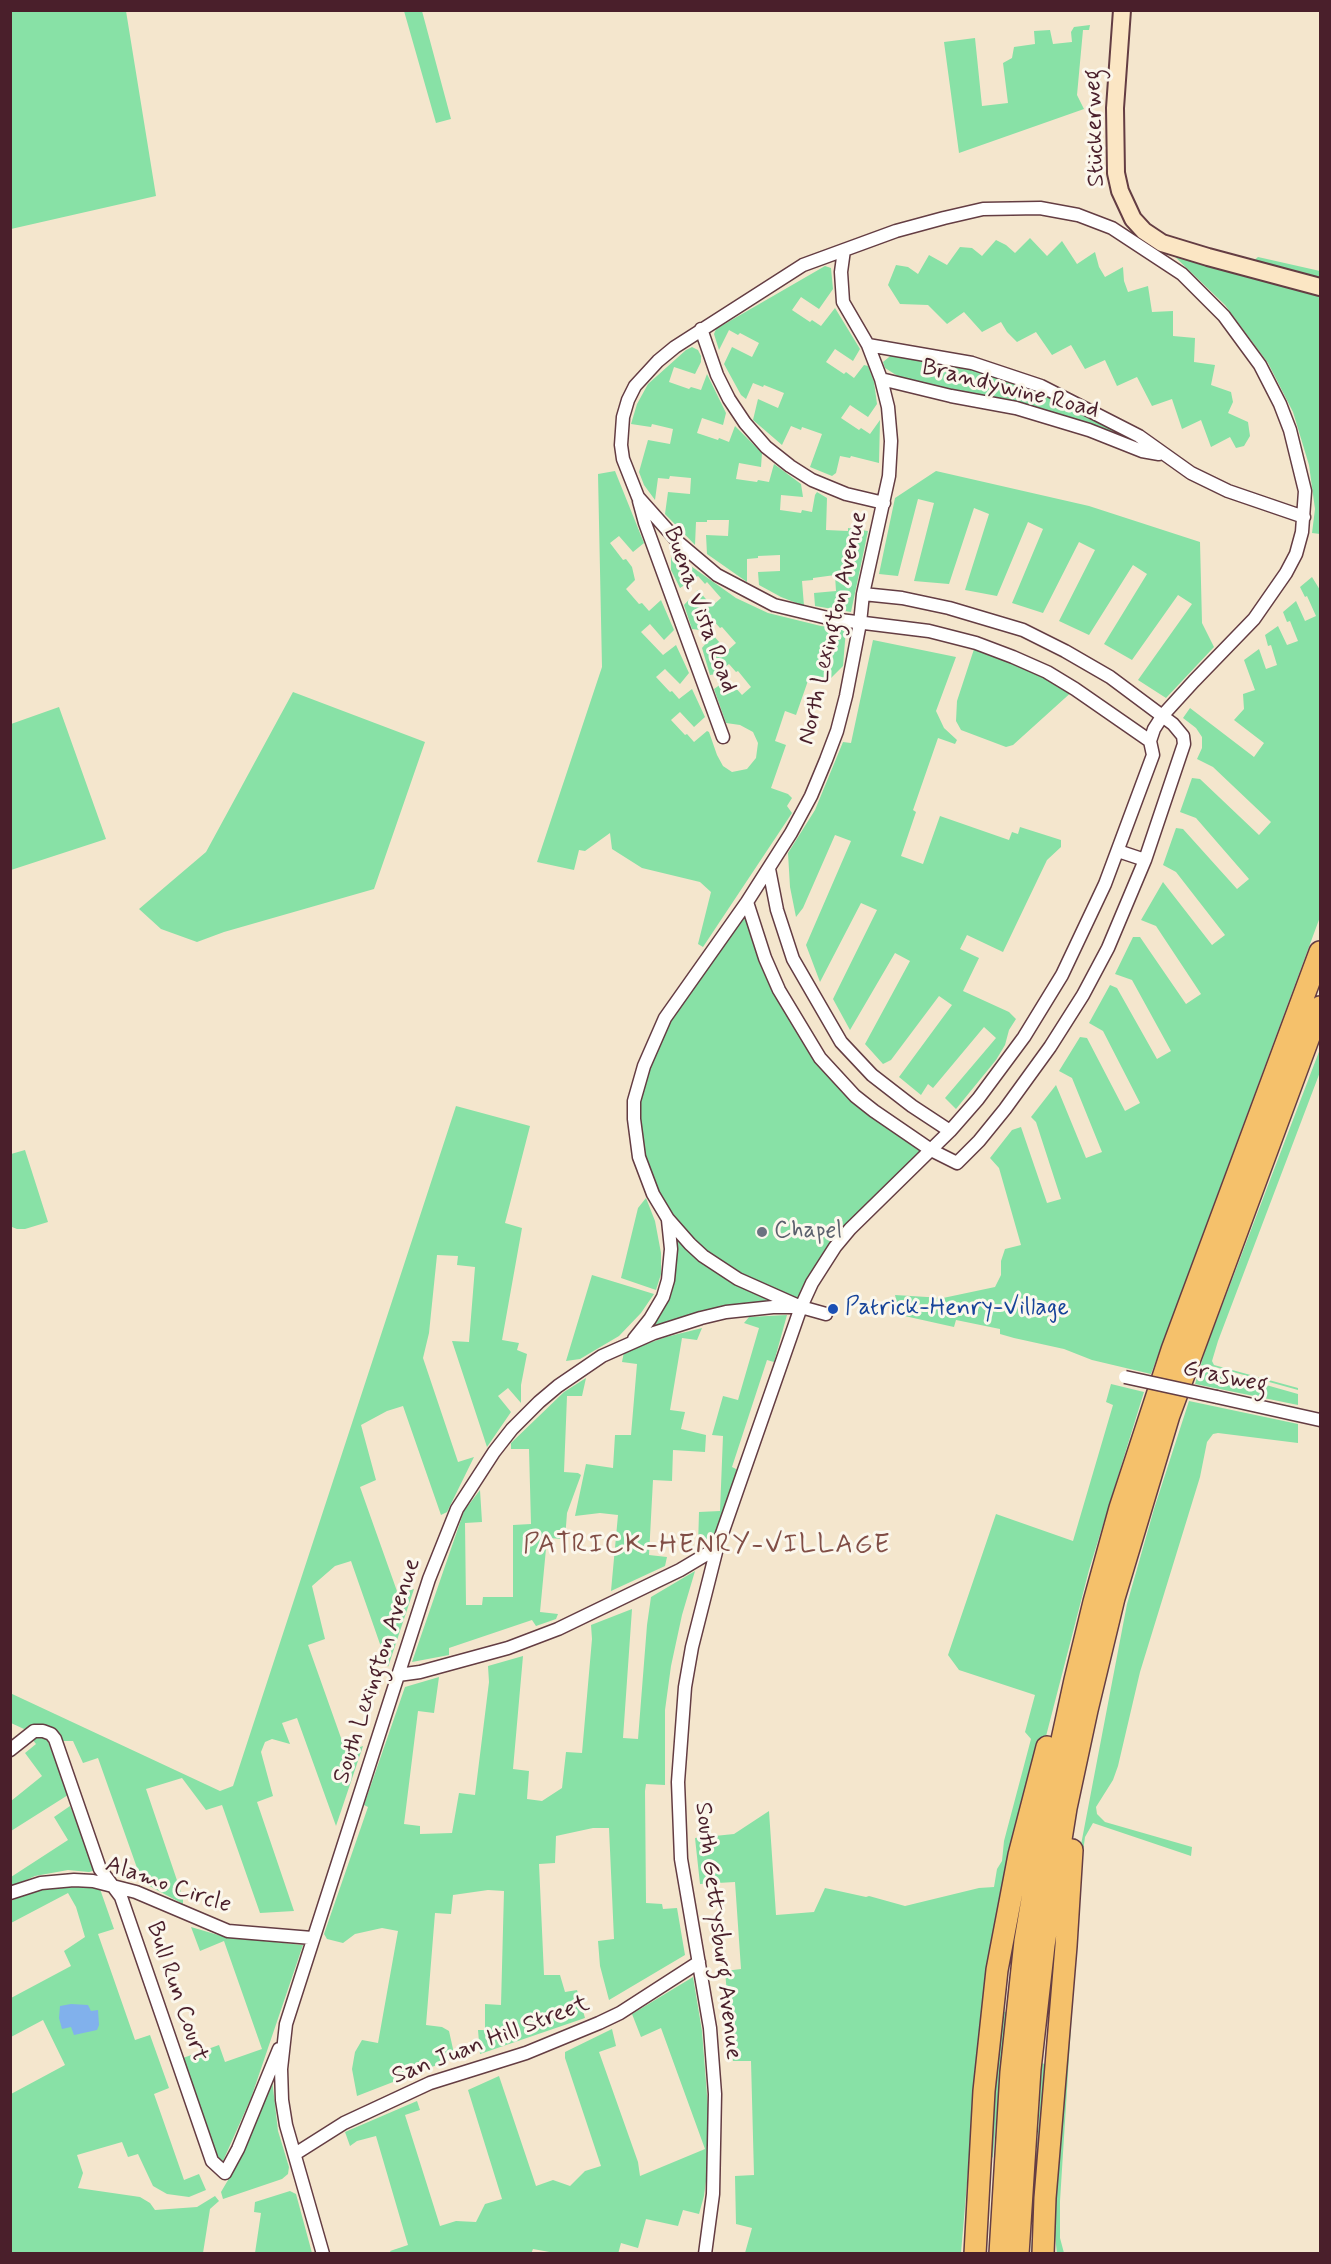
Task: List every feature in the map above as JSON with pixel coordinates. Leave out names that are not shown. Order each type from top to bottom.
[{"type":"highway","points":[[1000,2253],[1011,2072],[1025,1941],[1048,1804],[1074,1680],[1114,1529],[1144,1430],[1320,952]]},
{"type":"highway","points":[[1018,2253],[1026,2115],[1044,1945],[1066,1808],[1114,1598],[1169,1415],[1320,1007]]},
{"type":"highway","points":[[975,2253],[984,2091],[997,1970],[1008,1907],[1030,1809],[1058,1707],[1074,1680]]},
{"type":"highway","points":[[1043,2253],[1045,2198],[1070,1870],[1076,1809],[1086,1756],[1087,1710]]},
{"type":"highway","points":[[1045,2198],[1051,2218],[1051,2242],[1054,2253]]},
{"type":"highway","points":[[965,2253],[976,2211]]},
{"type":"street","name":"Stückerweg","points":[[1122,10],[1115,108],[1116,173],[1120,190],[1133,219],[1144,231],[1162,243],[1208,258],[1320,287]]},
{"type":"street","points":[[1040,208],[1077,215],[1112,228],[1182,274],[1224,316],[1260,365],[1280,404],[1290,430],[1305,491],[1304,517],[1296,554],[1270,599],[1163,715],[1150,741],[1047,672],[976,643],[929,631],[860,623],[784,608],[744,591],[717,575],[679,543],[638,497],[623,459],[621,445],[623,417],[628,400],[636,386],[658,361],[701,329],[803,265],[844,250],[896,231],[983,209],[1040,208]]},
{"type":"street","name":"North Lexington Avenue","points":[[801,1308],[761,1291],[719,1268],[690,1244],[668,1219],[653,1194],[639,1157],[635,1138],[634,1101],[644,1066],[665,1018],[769,868],[811,796],[840,719],[860,623],[863,594],[890,476],[891,441],[888,407],[881,379],[868,345],[843,302],[841,272],[844,250]]},
{"type":"street","points":[[701,329],[717,375],[729,399],[766,447],[812,480],[846,494],[884,503]]},
{"type":"street","name":"Brandywine Road","points":[[868,345],[972,363],[1041,386],[1139,436],[1191,473],[1228,491],[1304,517]]},
{"type":"street","name":"Brandywine Road","points":[[881,379],[951,396],[1016,408],[1163,455]]},
{"type":"street","name":"Buena Vista Road","points":[[638,497],[645,523],[723,736]]},
{"type":"street","points":[[747,902],[765,958],[779,990],[820,1058],[857,1097],[932,1150],[957,1163],[1005,1109],[1050,1047],[1083,995],[1108,948],[1145,860],[1184,744],[1183,736],[1163,715],[1110,677],[1023,630],[949,608],[902,598],[863,594]]},
{"type":"street","name":"South Gettysburg Avenue","points":[[705,2253],[713,2194],[715,2094],[710,2028],[681,1859],[678,1782],[685,1687],[692,1647],[717,1548],[801,1308],[812,1283],[835,1247],[864,1213],[950,1131],[978,1099],[1024,1037],[1080,941],[1118,851],[1153,754],[1150,741]]},
{"type":"street","points":[[1118,851],[1145,860]]},
{"type":"street","points":[[769,868],[777,910],[793,959],[841,1042],[872,1075],[912,1106],[950,1131]]},
{"type":"street","name":"North Lexington Avenue","points":[[631,1342],[663,1297],[668,1280],[671,1249],[668,1219]]},
{"type":"street","name":"South Lexington Avenue","points":[[323,2253],[286,2125],[281,2069],[284,2040],[291,2005],[312,1938],[429,1579],[457,1509],[494,1452],[512,1429],[558,1386],[602,1356],[631,1342],[677,1325],[726,1312],[773,1306],[801,1308]]},
{"type":"street","points":[[801,1308],[826,1314]]},
{"type":"street","name":"Grasweg","points":[[1122,1377],[1320,1420]]},
{"type":"street","points":[[398,1675],[429,1670],[508,1648],[558,1629],[680,1570],[717,1548]]},
{"type":"street","name":"Bull Run Court","points":[[10,1750],[34,1731],[51,1734],[55,1739],[100,1869],[121,1897],[212,2161],[225,2173],[238,2149],[284,2040]]},
{"type":"street","name":"Alamo Circle","points":[[10,1893],[25,1887],[58,1881],[93,1881],[136,1892],[228,1931],[312,1938]]},
{"type":"street","name":"San Juan Hill Street","points":[[295,2154],[344,2123],[430,2083],[526,2053],[599,2023],[620,2013],[699,1962]]},
{"type":"green space","points":[[10,11],[126,11],[156,196],[11,229]]},
{"type":"green space","points":[[404,11],[422,11],[451,119],[436,123]]},
{"type":"green space","points":[[1090,25],[1089,30],[1083,30],[1077,95],[1084,109],[959,153],[944,42],[975,38],[982,106],[1008,103],[1003,63],[1012,58],[1014,47],[1035,44],[1034,31],[1050,30],[1053,44],[1072,42],[1071,32],[1074,27]]},
{"type":"green space","points":[[1030,238],[1047,256],[1062,241],[1077,264],[1095,252],[1099,267],[1105,277],[1123,267],[1128,292],[1148,286],[1152,312],[1173,311],[1173,336],[1195,338],[1194,362],[1215,365],[1211,385],[1231,392],[1233,402],[1228,413],[1248,422],[1250,436],[1244,446],[1236,448],[1230,437],[1211,447],[1201,420],[1182,429],[1172,399],[1152,406],[1137,377],[1117,386],[1105,360],[1085,369],[1071,345],[1052,355],[1036,332],[1017,342],[1001,322],[982,332],[964,312],[947,324],[928,305],[900,304],[888,285],[896,265],[908,267],[918,274],[929,255],[947,265],[960,247],[972,248],[982,256],[996,240],[1015,253]]},
{"type":"green space","points":[[1171,253],[1320,294],[1320,534],[1312,533],[1315,509],[1309,465],[1293,412],[1268,363],[1225,305]]},
{"type":"green space","points":[[1258,257],[1320,271],[1320,279],[1252,262]]},
{"type":"green space","points":[[825,266],[831,268],[833,289],[819,309],[801,297],[792,310],[810,322],[812,320],[821,326],[835,308],[860,349],[853,361],[835,349],[826,362],[854,378],[864,365],[868,366],[874,382],[877,404],[868,417],[850,405],[841,418],[859,430],[861,428],[870,434],[880,420],[879,463],[851,456],[850,458],[840,456],[836,473],[832,476],[810,467],[822,434],[791,426],[782,445],[753,420],[758,399],[778,408],[784,393],[753,383],[746,399],[741,395],[724,364],[732,347],[752,357],[759,343],[729,330],[719,350],[714,334],[716,329]]},
{"type":"green space","points":[[692,347],[698,350],[701,356],[701,362],[695,374],[674,367],[669,382],[689,389],[691,387],[701,390],[707,374],[726,413],[723,425],[702,418],[697,433],[729,442],[735,426],[762,453],[761,467],[739,463],[736,479],[769,482],[774,464],[801,484],[803,497],[781,495],[780,510],[812,512],[817,492],[827,498],[826,530],[848,531],[848,528],[868,531],[851,612],[815,606],[814,593],[836,591],[835,575],[802,581],[804,606],[759,585],[758,572],[780,571],[780,555],[747,559],[747,582],[707,554],[706,535],[728,536],[729,520],[696,522],[695,545],[665,514],[668,492],[690,494],[691,478],[670,476],[669,479],[658,478],[655,500],[644,485],[639,472],[648,440],[670,444],[673,429],[652,424],[651,427],[631,424],[637,404],[648,384]]},
{"type":"green space","points":[[894,353],[973,368],[1037,390],[1145,447],[1048,412],[994,397],[904,380],[885,368],[883,362]]},
{"type":"green space","points":[[615,471],[644,543],[633,552],[619,536],[610,543],[623,560],[626,559],[632,567],[635,580],[626,589],[639,604],[642,603],[649,611],[661,600],[674,630],[664,640],[650,624],[641,632],[663,655],[676,645],[689,673],[680,684],[665,669],[656,677],[679,699],[692,689],[705,717],[694,727],[680,712],[671,720],[694,742],[707,731],[709,732],[723,766],[732,772],[747,769],[756,758],[758,743],[753,732],[740,725],[726,723],[714,689],[728,679],[742,695],[751,687],[729,664],[716,674],[710,675],[702,648],[713,635],[727,651],[736,643],[713,620],[700,630],[692,629],[684,605],[698,590],[712,606],[721,598],[707,582],[705,584],[698,576],[680,588],[671,570],[671,558],[674,555],[678,557],[736,598],[768,613],[821,626],[846,629],[843,666],[828,681],[810,675],[796,715],[785,711],[775,741],[786,745],[771,788],[788,794],[792,798],[787,806],[792,813],[703,947],[698,944],[711,892],[700,882],[642,868],[612,849],[610,833],[585,851],[579,850],[574,870],[537,862],[602,667],[598,474]]},
{"type":"green space","points":[[936,471],[1089,506],[1200,542],[1202,623],[1214,647],[1166,698],[1138,680],[1192,604],[1178,595],[1132,660],[1104,644],[1147,574],[1133,565],[1089,635],[1059,621],[1095,550],[1079,542],[1043,613],[1012,603],[1043,529],[1028,522],[997,596],[965,590],[989,514],[974,508],[949,584],[914,581],[934,503],[918,499],[898,576],[879,574],[895,498]]},
{"type":"green space","points":[[1312,577],[1320,590],[1320,917],[1151,1374],[1092,1360],[1064,1349],[1000,1334],[1000,1329],[956,1320],[954,1327],[891,1313],[896,1299],[895,1295],[943,1298],[995,1287],[1001,1275],[1001,1261],[1005,1249],[1021,1245],[999,1168],[990,1158],[1012,1130],[1021,1127],[1047,1203],[1061,1199],[1036,1122],[1031,1117],[1056,1085],[1086,1158],[1102,1152],[1072,1078],[1059,1071],[1080,1037],[1087,1038],[1125,1111],[1140,1103],[1103,1031],[1089,1023],[1110,985],[1117,988],[1157,1059],[1171,1051],[1132,980],[1115,974],[1133,937],[1140,937],[1186,1004],[1201,994],[1156,926],[1141,920],[1163,882],[1212,945],[1225,935],[1176,872],[1163,865],[1176,828],[1183,829],[1237,889],[1249,879],[1196,818],[1180,812],[1192,778],[1200,779],[1259,835],[1271,822],[1213,767],[1197,759],[1202,748],[1202,737],[1196,728],[1183,718],[1190,708],[1254,757],[1264,743],[1234,720],[1244,709],[1243,694],[1255,690],[1244,660],[1259,649],[1266,669],[1277,665],[1271,645],[1268,646],[1265,635],[1278,626],[1287,645],[1298,641],[1290,621],[1287,622],[1283,612],[1296,601],[1305,621],[1316,616],[1300,587]]},
{"type":"green space","points":[[873,640],[956,657],[936,711],[944,728],[957,740],[955,744],[938,738],[913,810],[916,812],[901,856],[923,864],[940,816],[1009,840],[1012,832],[1018,834],[1020,827],[1061,840],[1061,847],[1047,860],[1003,952],[967,935],[960,949],[979,958],[963,991],[1009,1012],[1016,1019],[996,1060],[956,1109],[945,1098],[996,1038],[984,1027],[933,1088],[928,1084],[921,1095],[899,1077],[952,1005],[939,996],[891,1060],[883,1064],[865,1044],[910,961],[895,953],[850,1030],[833,999],[877,910],[861,903],[820,982],[806,945],[851,841],[835,835],[803,908],[796,917],[790,887],[788,853],[815,810],[843,742],[851,743]]},
{"type":"green space","points":[[976,643],[1075,689],[1013,745],[1006,747],[961,730],[956,721],[957,701]]},
{"type":"green space","points":[[293,692],[425,742],[374,889],[224,932],[197,942],[161,929],[139,909],[206,852]]},
{"type":"green space","points":[[59,707],[106,839],[11,870],[11,724]]},
{"type":"green space","points":[[747,902],[765,958],[836,1076],[931,1150],[864,1213],[801,1307],[726,1312],[631,1342],[650,1319],[671,1264],[660,1208],[634,1119],[655,1039]]},
{"type":"green space","points":[[1320,1049],[1320,1072],[1212,1361],[1214,1365],[1298,1388],[1298,1390],[1208,1365],[1206,1368],[1298,1394],[1298,1405],[1195,1384],[1206,1348]]},
{"type":"green space","points":[[456,1106],[530,1126],[505,1223],[522,1228],[502,1340],[519,1343],[517,1350],[527,1354],[521,1385],[521,1403],[508,1388],[498,1396],[511,1412],[487,1447],[452,1341],[469,1342],[475,1267],[457,1265],[458,1256],[437,1255],[429,1333],[423,1358],[458,1462],[474,1457],[447,1512],[441,1515],[403,1406],[387,1411],[361,1425],[376,1480],[360,1487],[398,1594],[414,1589],[388,1667],[351,1561],[335,1566],[312,1586],[325,1639],[308,1645],[346,1752],[363,1746],[336,1826],[297,1718],[282,1723],[290,1744],[272,1739],[265,1742],[261,1752],[273,1796],[257,1802],[294,1911],[260,1913],[222,1805],[206,1810],[182,1778],[146,1789],[183,1898],[183,1904],[142,1882],[98,1758],[83,1763],[73,1741],[62,1741],[54,1729],[41,1724],[24,1729],[11,1723],[10,1693],[220,1791],[233,1786]]},
{"type":"green space","points":[[25,1150],[48,1222],[17,1229],[12,1227],[11,1223],[11,1154]]},
{"type":"green space","points":[[646,1198],[655,1221],[661,1253],[661,1274],[656,1290],[621,1278],[638,1208]]},
{"type":"green space","points":[[592,1275],[654,1294],[641,1313],[619,1336],[580,1359],[566,1361]]},
{"type":"green space","points":[[787,1315],[774,1362],[767,1360],[732,1467],[738,1470],[714,1539],[698,1546],[699,1512],[720,1511],[723,1436],[712,1435],[723,1396],[738,1400],[759,1328],[744,1323],[749,1317]]},
{"type":"green space","points":[[702,1328],[697,1340],[682,1338],[670,1410],[685,1412],[681,1429],[706,1435],[705,1452],[673,1450],[672,1481],[653,1480],[649,1555],[667,1557],[665,1566],[611,1591],[618,1515],[600,1513],[575,1516],[586,1464],[613,1468],[615,1435],[631,1435],[637,1364],[622,1362],[624,1352],[666,1337]]},
{"type":"green space","points":[[586,1378],[582,1396],[567,1396],[564,1472],[581,1475],[567,1513],[565,1539],[547,1538],[540,1612],[558,1614],[556,1619],[536,1626],[532,1620],[449,1648],[449,1655],[412,1662],[464,1511],[480,1490],[482,1522],[465,1523],[466,1605],[482,1605],[483,1597],[513,1597],[513,1525],[531,1524],[529,1449],[511,1449],[511,1443],[564,1392]]},
{"type":"green space","points":[[1111,1384],[1144,1392],[1089,1570],[1045,1740],[974,2101],[961,2253],[745,2253],[752,2228],[736,2224],[735,2176],[754,2175],[751,2061],[733,2061],[725,1971],[741,1969],[735,1882],[700,1884],[695,1838],[734,1834],[769,1811],[776,1915],[814,1912],[825,1888],[869,1896],[905,1906],[979,1888],[994,1887],[1031,1739],[1025,1732],[1035,1695],[959,1670],[948,1655],[996,1514],[1073,1541],[1113,1405],[1106,1402]]},
{"type":"green space","points":[[1189,1401],[1298,1424],[1298,1443],[1218,1433],[1213,1434],[1207,1442],[1200,1477],[1140,1672],[1118,1766],[1113,1780],[1096,1807],[1097,1814],[1105,1822],[1192,1847],[1191,1856],[1093,1823],[1085,1837],[1081,1866],[1060,2201],[1060,2238],[1064,2253],[1057,2254],[1054,2226],[1055,2198],[1080,1850],[1127,1604],[1154,1509]]},
{"type":"green space","points":[[695,1571],[682,1615],[671,1666],[665,1710],[665,1785],[646,1784],[645,1791],[646,1903],[662,1904],[663,1909],[677,1908],[685,1955],[609,2000],[600,1966],[598,1941],[614,1939],[609,1828],[593,1828],[556,1836],[555,1863],[539,1864],[544,1975],[560,1975],[565,1992],[577,1990],[585,2018],[480,2054],[478,2030],[485,2030],[485,2004],[501,2005],[504,1891],[488,1890],[453,1895],[451,1914],[435,1913],[426,2025],[442,2027],[449,2031],[455,2058],[357,2096],[352,2069],[355,2052],[362,2040],[378,2043],[398,1931],[382,1928],[355,1934],[343,1943],[327,1939],[324,1934],[368,1807],[364,1805],[405,1687],[439,1677],[434,1713],[418,1711],[404,1824],[420,1826],[420,1834],[452,1833],[459,1793],[475,1795],[489,1682],[488,1666],[523,1656],[513,1769],[529,1771],[527,1799],[542,1801],[562,1788],[566,1752],[582,1753],[592,1639],[591,1625],[632,1609],[623,1738],[638,1739],[651,1597]]},
{"type":"green space","points":[[31,1738],[47,1739],[68,1795],[11,1831],[11,1801],[42,1776],[25,1753],[36,1744]]},
{"type":"green space","points":[[70,1806],[96,1870],[89,1872],[68,1870],[35,1876],[11,1887],[11,1877],[68,1840],[54,1817]]},
{"type":"green space","points":[[65,1885],[100,1889],[114,1929],[98,1934],[135,2040],[150,2035],[169,2088],[154,2094],[184,2180],[199,2174],[206,2190],[189,2197],[167,2194],[153,2186],[138,2154],[128,2157],[122,2142],[77,2155],[83,2173],[78,2188],[140,2197],[150,2203],[155,2210],[197,2207],[215,2196],[219,2201],[210,2209],[203,2253],[11,2253],[11,2094],[65,2065],[43,2020],[11,2037],[11,1998],[71,1966],[64,1951],[85,1937],[76,1907],[68,1893],[11,1923],[11,1901],[39,1888]]},
{"type":"green space","points":[[191,1927],[225,1937],[303,1945],[251,2098],[223,2161],[216,2158],[183,2058],[219,2045],[225,2062],[262,2049],[224,1941],[200,1951]]},
{"type":"green space","points":[[693,1977],[702,2031],[709,2121],[709,2158],[699,2214],[683,2210],[678,2226],[646,2219],[638,2248],[621,2243],[618,2254],[555,2253],[533,2249],[531,2254],[391,2253],[390,2251],[408,2245],[376,2136],[357,2141],[350,2146],[345,2132],[417,2101],[420,2110],[405,2115],[440,2226],[456,2221],[476,2222],[485,2204],[502,2199],[468,2090],[499,2076],[536,2186],[553,2180],[570,2186],[585,2171],[601,2166],[565,2058],[565,2052],[612,2029],[616,2046],[599,2052],[638,2162],[640,2176],[705,2149],[661,2028],[641,2037],[632,2014]]},
{"type":"green space","points":[[1000,2011],[1006,2012],[993,2157],[987,2161]]},
{"type":"green space","points":[[1042,2063],[1051,2067],[1039,2253],[1031,2254]]},
{"type":"green space","points":[[272,2079],[278,2131],[289,2167],[288,2174],[282,2179],[223,2199],[221,2192],[231,2175]]},
{"type":"green space","points":[[290,2191],[296,2194],[312,2253],[255,2253],[261,2213],[254,2212],[255,2202]]},
{"type":"water","points":[[88,2005],[91,2011],[98,2010],[97,2030],[74,2035],[71,2027],[62,2029],[59,2018],[60,2006]]},
{"type":"place","name":"Chapel","points":[[762,1232]]},
{"type":"place","name":"Patrick-Henry-Village","points":[[833,1309]]},
{"type":"district","name":"PATRICK-HENRY-VILLAGE","points":[[707,1546]]}]
